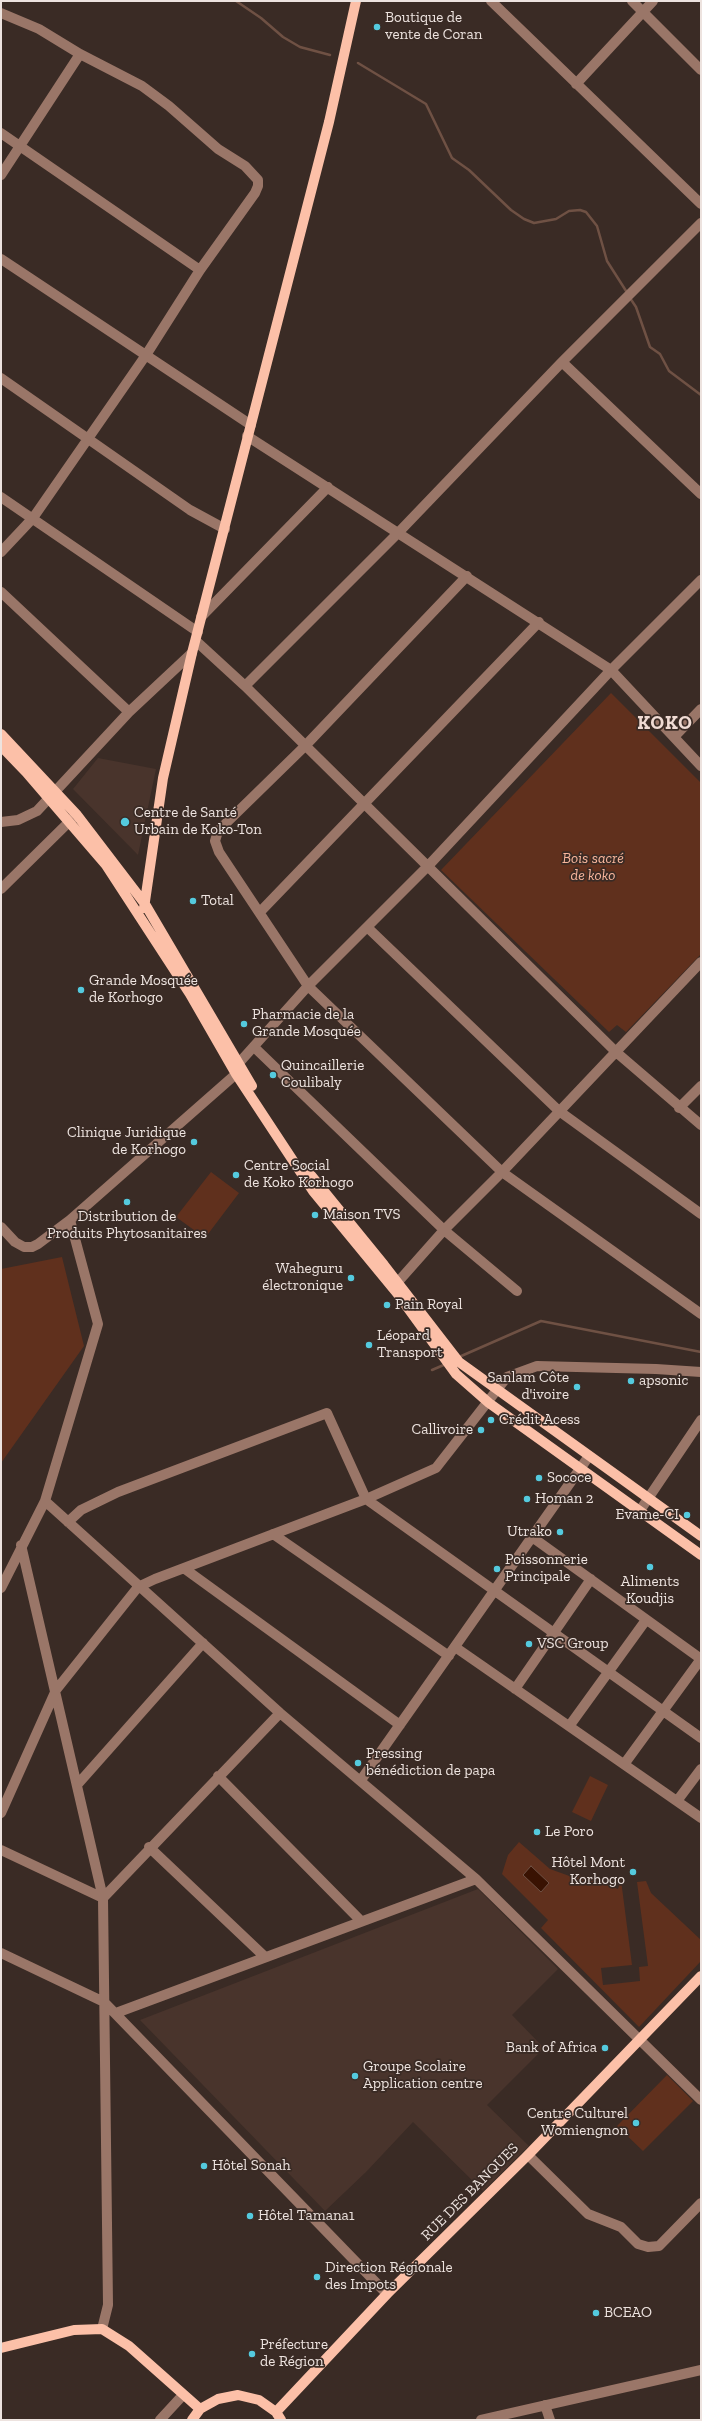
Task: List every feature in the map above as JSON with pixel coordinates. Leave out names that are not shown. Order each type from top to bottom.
[{"type":"main road","points":[[142,918],[163,778],[192,653],[225,529],[246,436],[251,425],[329,122],[356,1]]},
{"type":"main road","points":[[1,734],[53,795],[68,822],[106,864],[142,918],[236,1074],[313,1191],[397,1288]]},
{"type":"main road","points":[[1,746],[76,815],[145,904],[238,1064],[301,1163],[449,1357],[456,1374],[488,1403],[701,1555]]},
{"type":"main road","points":[[449,1357],[459,1362],[701,1536]]},
{"type":"main road","name":"RUE DES BANQUES","points":[[278,2416],[387,2294],[528,2155],[701,1976]]},
{"type":"main road","points":[[1,2348],[74,2330],[102,2329],[115,2335],[129,2346],[183,2396],[200,2409]]},
{"type":"main road","points":[[192,2420],[200,2409],[218,2399],[238,2396],[258,2400],[278,2416]]},
{"type":"street","points":[[491,1],[701,204]]},
{"type":"street","points":[[632,1],[701,70]]},
{"type":"street","points":[[576,84],[653,1]]},
{"type":"street","points":[[1,13],[39,29],[80,54],[142,86],[169,106],[218,149],[245,166],[258,180],[255,193],[200,270],[146,355],[34,518],[1,552]]},
{"type":"street","points":[[1,175],[19,145],[80,54]]},
{"type":"street","points":[[1,133],[200,270]]},
{"type":"street","points":[[245,686],[398,533],[562,362],[701,223]]},
{"type":"street","points":[[1,258],[251,425]]},
{"type":"street","points":[[562,362],[701,494]]},
{"type":"street","points":[[1,378],[190,510],[225,529]]},
{"type":"street","points":[[246,436],[539,622],[611,670],[701,766]]},
{"type":"street","points":[[201,617],[328,487]]},
{"type":"street","points":[[1,497],[34,518],[197,636],[305,746],[616,1052],[679,1108],[701,1125]]},
{"type":"street","points":[[467,576],[305,746],[218,831],[214,841],[308,986],[502,1172],[701,1314]]},
{"type":"street","points":[[1,1227],[15,1242],[24,1246],[32,1247],[70,1220],[236,1074],[238,1064],[308,986],[428,866],[611,670],[701,580]]},
{"type":"street","points":[[1,592],[128,712]]},
{"type":"street","points":[[260,912],[363,803],[539,622]]},
{"type":"street","points":[[1,822],[18,820],[37,812],[128,712],[192,653]]},
{"type":"street","points":[[674,736],[701,709]]},
{"type":"street","points":[[1,889],[76,815]]},
{"type":"street","points":[[367,927],[559,1111],[701,1214]]},
{"type":"street","points":[[397,1288],[444,1230],[502,1172],[701,962]]},
{"type":"street","points":[[254,1046],[444,1230],[517,1291]]},
{"type":"street","points":[[679,1108],[701,1086]]},
{"type":"street","points":[[1,1588],[45,1501],[98,1324],[70,1220]]},
{"type":"street","points":[[1,1813],[56,1690],[138,1587],[366,1499],[436,1468],[507,1377],[537,1366],[656,1369],[701,1372]]},
{"type":"street","points":[[68,1522],[81,1510],[118,1492],[327,1413],[366,1499],[495,1590],[661,1712],[701,1738]]},
{"type":"street","points":[[639,1512],[701,1420]]},
{"type":"street","points":[[361,1780],[589,1456]]},
{"type":"street","points":[[45,1501],[138,1587],[203,1643],[280,1713],[476,1878],[638,2040],[701,2100]]},
{"type":"street","points":[[273,1534],[448,1656]]},
{"type":"street","points":[[532,1537],[701,1659],[661,1712],[625,1764]]},
{"type":"street","points":[[22,1545],[102,1898],[108,2305],[102,2329]]},
{"type":"street","points":[[185,1569],[400,1725]]},
{"type":"street","points":[[515,1689],[590,1579]]},
{"type":"street","points":[[570,1726],[646,1620]]},
{"type":"street","points":[[77,1785],[203,1643]]},
{"type":"street","points":[[455,1647],[701,1818]]},
{"type":"street","points":[[102,1898],[149,1847],[280,1713]]},
{"type":"street","points":[[677,1801],[701,1769]]},
{"type":"street","points":[[218,1776],[361,1921]]},
{"type":"street","points":[[149,1847],[265,1957]]},
{"type":"street","points":[[1,1850],[102,1898]]},
{"type":"street","points":[[116,2013],[476,1878]]},
{"type":"street","points":[[1,1953],[104,2002],[387,2294]]},
{"type":"street","points":[[528,2155],[588,2214],[621,2227],[638,2244],[659,2246],[701,2203]]},
{"type":"street","points":[[481,2420],[521,2416],[545,2405],[701,2370]]},
{"type":"street","points":[[160,2420],[183,2396]]},
{"type":"street","points":[[545,2405],[550,2420]]},
{"type":"shaded area","name":"Centre de Santé Urbain de Koko-Ton","points":[[98,758],[156,769],[138,855],[73,789]]},
{"type":"shaded area","points":[[531,1866],[549,1883],[541,1892],[523,1875]]},
{"type":"shaded area","name":"Groupe Scolaire Application centre","points":[[478,1889],[558,1969],[512,2015],[544,2048],[487,2105],[529,2146],[483,2191],[413,2122],[366,2172],[325,2211],[140,2020]]},
{"type":"green space","name":"Bois sacré de koko","points":[[611,693],[701,783],[701,954],[626,1032],[617,1025],[609,1032],[441,870]]},
{"type":"green space","points":[[211,1172],[239,1193],[205,1238],[176,1217]]},
{"type":"green space","points":[[62,1257],[84,1346],[1,1463],[1,1269]]},
{"type":"green space","points":[[590,1776],[608,1785],[591,1821],[572,1812]]},
{"type":"green space","points":[[519,1842],[550,1869],[575,1878],[576,1874],[618,1889],[621,1880],[632,1965],[601,1968],[603,1985],[640,1981],[639,1967],[648,1966],[637,1882],[646,1881],[651,1893],[701,1940],[701,1961],[639,2027],[541,1928],[548,1920],[502,1874],[508,1855]]},
{"type":"green space","points":[[667,2075],[693,2101],[643,2151],[617,2126]]},
{"type":"waterway","points":[[236,1],[261,18],[283,37],[300,47],[330,55]]},
{"type":"waterway","points":[[358,63],[426,104],[452,158],[469,170],[511,210],[524,219],[534,223],[556,219],[569,211],[580,210],[586,212],[597,226],[607,261],[628,294]]},
{"type":"waterway","points":[[630,298],[636,307],[650,347],[660,354],[669,371],[701,395]]},
{"type":"waterway","points":[[459,1357],[541,1321],[701,1352]]},
{"type":"waterway","points":[[432,1370],[446,1364]]},
{"type":"place","name":"Boutique de vente de Coran","points":[[377,27]]},
{"type":"place","name":"Centre de Santé Urbain de Koko-Ton","points":[[125,822]]},
{"type":"place","name":"Total","points":[[193,901]]},
{"type":"place","name":"Grande Mosquée de Korhogo","points":[[81,990]]},
{"type":"place","name":"Pharmacie de la Grande Mosquée","points":[[244,1024]]},
{"type":"place","name":"Quincaillerie Coulibaly","points":[[273,1075]]},
{"type":"place","name":"Clinique Juridique de Korhogo","points":[[194,1142]]},
{"type":"place","name":"Centre Social de Koko Korhogo","points":[[236,1175]]},
{"type":"place","name":"Distribution de Produits Phytosanitaires","points":[[127,1202]]},
{"type":"place","name":"Maison TVS","points":[[315,1215]]},
{"type":"place","name":"Waheguru électronique","points":[[351,1278]]},
{"type":"place","name":"Pain Royal","points":[[387,1305]]},
{"type":"place","name":"Léopard Transport","points":[[369,1345]]},
{"type":"place","name":"apsonic","points":[[631,1381]]},
{"type":"place","name":"Sanlam Côte d'ivoire","points":[[577,1387]]},
{"type":"place","name":"Crédit Acess","points":[[491,1420]]},
{"type":"place","name":"Callivoire","points":[[481,1430]]},
{"type":"place","name":"Sococe","points":[[539,1478]]},
{"type":"place","name":"Homan 2","points":[[527,1499]]},
{"type":"place","name":"Evame-CI","points":[[687,1515]]},
{"type":"place","name":"Utrako","points":[[560,1532]]},
{"type":"place","name":"Aliments Koudjis","points":[[650,1567]]},
{"type":"place","name":"Poissonnerie Principale","points":[[497,1569]]},
{"type":"place","name":"VSC Group","points":[[529,1644]]},
{"type":"place","name":"Pressing bénédiction de papa","points":[[358,1763]]},
{"type":"place","name":"Le Poro","points":[[537,1832]]},
{"type":"place","name":"Hôtel Mont Korhogo","points":[[633,1872]]},
{"type":"place","name":"Bank of Africa","points":[[605,2048]]},
{"type":"place","name":"Groupe Scolaire Application centre","points":[[355,2076]]},
{"type":"place","name":"Centre Culturel Womiengnon","points":[[636,2123]]},
{"type":"place","name":"Hôtel Sonah","points":[[204,2166]]},
{"type":"place","name":"Hôtel Tamana1","points":[[250,2216]]},
{"type":"place","name":"Direction Régionale des Impots","points":[[317,2277]]},
{"type":"place","name":"BCEAO","points":[[596,2313]]},
{"type":"place","name":"Préfecture de Région","points":[[252,2354]]},
{"type":"district","name":"KOKO","points":[[665,724]]}]
